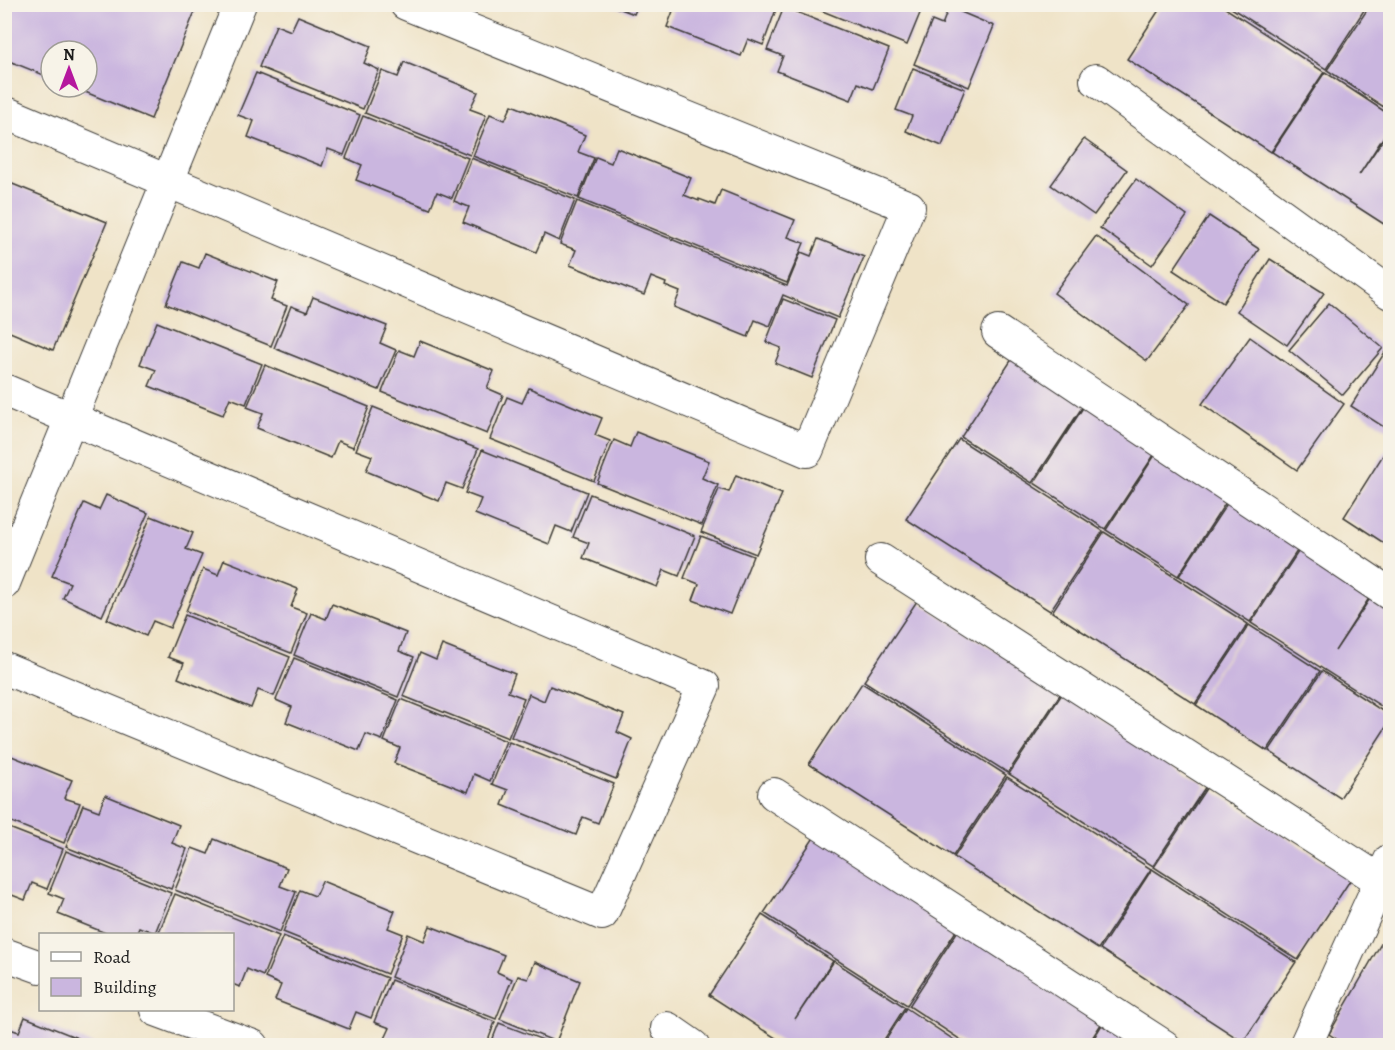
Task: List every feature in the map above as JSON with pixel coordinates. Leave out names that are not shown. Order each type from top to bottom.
[{"type":"street","points":[[4,583],[240,4]]},
{"type":"street","points":[[4,112],[807,451],[909,207],[406,4]]},
{"type":"street","points":[[1096,80],[1390,293]]},
{"type":"street","points":[[998,332],[1390,594]]},
{"type":"street","points":[[4,390],[704,686],[602,914],[4,668]]},
{"type":"street","points":[[881,560],[1386,871],[1305,1046]]},
{"type":"street","points":[[774,794],[1164,1046]]},
{"type":"street","points":[[4,954],[39,967]]},
{"type":"street","points":[[159,1011],[253,1046]]},
{"type":"street","points":[[667,1028],[693,1046]]},
{"type":"building","points":[[4,4],[198,4],[151,119],[99,98],[99,39],[39,39],[39,73],[4,59]]},
{"type":"building","points":[[778,4],[763,45],[748,39],[741,56],[667,27],[673,11],[655,5]]},
{"type":"building","points":[[805,4],[921,4],[923,6],[907,45]]},
{"type":"building","points":[[1163,4],[1219,4],[1324,72],[1271,152],[1127,59]]},
{"type":"building","points":[[1225,4],[1368,4],[1326,69]]},
{"type":"building","points":[[1371,4],[1390,4],[1390,111],[1327,70]]},
{"type":"building","points":[[610,5],[638,5],[634,14]]},
{"type":"building","points":[[784,7],[889,49],[873,89],[858,83],[851,100],[777,71],[783,56],[767,50]]},
{"type":"building","points":[[949,7],[994,26],[969,87],[914,64],[932,21],[942,25]]},
{"type":"building","points":[[298,16],[371,46],[364,63],[379,70],[363,109],[259,67],[276,25],[291,31]]},
{"type":"building","points":[[404,62],[478,92],[470,109],[486,115],[470,155],[365,113],[382,71],[398,77]]},
{"type":"building","points":[[913,68],[965,89],[942,146],[906,131],[912,116],[896,110]]},
{"type":"building","points":[[1325,72],[1390,115],[1390,127],[1359,175],[1390,129],[1390,228],[1272,152]]},
{"type":"building","points":[[256,73],[360,115],[344,155],[328,149],[322,166],[248,137],[254,121],[238,115]]},
{"type":"building","points":[[512,105],[585,135],[578,152],[594,158],[578,198],[473,156],[490,114],[505,120]]},
{"type":"building","points":[[363,116],[468,158],[452,198],[437,192],[430,209],[356,180],[362,165],[346,158]]},
{"type":"building","points":[[1084,139],[1127,170],[1094,215],[1051,185]]},
{"type":"building","points":[[617,148],[691,178],[684,195],[715,205],[721,190],[795,220],[788,237],[804,243],[787,283],[579,199],[596,157],[611,163]]},
{"type":"building","points":[[471,158],[575,200],[559,241],[544,234],[536,252],[463,222],[469,207],[454,201]]},
{"type":"building","points":[[1136,179],[1187,216],[1152,265],[1100,228]]},
{"type":"building","points":[[5,181],[107,222],[53,350],[5,330]]},
{"type":"building","points":[[577,201],[787,286],[801,252],[811,256],[818,239],[864,257],[838,318],[783,295],[770,326],[755,320],[748,337],[674,307],[680,292],[665,286],[666,283],[651,277],[644,295],[570,265],[576,250],[560,244]]},
{"type":"building","points":[[1209,216],[1259,249],[1223,303],[1173,270]]},
{"type":"building","points":[[1096,236],[1189,305],[1147,361],[1054,293]]},
{"type":"building","points":[[205,253],[278,282],[271,300],[287,306],[271,346],[166,304],[183,262],[199,268]]},
{"type":"building","points":[[1270,259],[1324,293],[1287,345],[1237,311]]},
{"type":"building","points":[[313,297],[387,326],[380,343],[396,350],[379,390],[274,348],[291,306],[307,312]]},
{"type":"building","points":[[783,299],[835,320],[812,378],[775,363],[781,348],[766,342]]},
{"type":"building","points":[[1329,303],[1383,348],[1343,395],[1289,350]]},
{"type":"building","points":[[157,322],[262,364],[246,404],[230,398],[223,415],[149,386],[156,370],[140,364]]},
{"type":"building","points":[[1250,337],[1344,404],[1297,470],[1202,404]]},
{"type":"building","points":[[420,341],[494,371],[487,388],[503,395],[487,434],[382,392],[399,350],[414,356]]},
{"type":"building","points":[[1390,344],[1390,431],[1351,406]]},
{"type":"building","points":[[1014,356],[1085,403],[1032,483],[961,437]]},
{"type":"building","points":[[265,365],[369,407],[353,447],[338,441],[331,458],[257,428],[263,413],[247,407]]},
{"type":"building","points":[[529,388],[602,418],[595,435],[610,441],[594,481],[490,439],[507,397],[522,403]]},
{"type":"building","points":[[1086,403],[1158,449],[1105,529],[1034,483]]},
{"type":"building","points":[[373,407],[478,449],[462,489],[446,483],[439,501],[366,471],[372,456],[356,450]]},
{"type":"building","points":[[636,432],[709,461],[702,478],[718,485],[702,525],[597,483],[614,440],[630,447]]},
{"type":"building","points":[[959,439],[1103,531],[1050,611],[906,519]]},
{"type":"building","points":[[1390,444],[1390,547],[1344,517]]},
{"type":"building","points":[[1159,449],[1230,496],[1178,576],[1106,530]]},
{"type":"building","points":[[482,450],[587,492],[571,532],[556,526],[549,544],[475,514],[481,499],[465,493]]},
{"type":"building","points":[[736,475],[782,494],[756,554],[701,532],[719,489],[729,492]]},
{"type":"building","points":[[590,494],[695,536],[679,576],[664,570],[657,587],[583,558],[589,543],[573,537]]},
{"type":"building","points":[[106,495],[148,513],[102,616],[63,598],[70,583],[52,576],[84,503],[99,510]]},
{"type":"building","points":[[1232,496],[1303,542],[1250,622],[1179,576]]},
{"type":"building","points":[[151,516],[193,533],[186,549],[202,555],[170,628],[153,621],[146,636],[107,619]]},
{"type":"building","points":[[1104,532],[1248,624],[1195,704],[1052,612]]},
{"type":"building","points":[[701,536],[753,556],[730,614],[693,600],[699,584],[684,578]]},
{"type":"building","points":[[1304,543],[1375,589],[1335,651],[1377,588],[1390,597],[1390,712],[1251,623]]},
{"type":"building","points":[[224,560],[298,589],[291,607],[307,613],[291,653],[186,611],[203,569],[218,575]]},
{"type":"building","points":[[917,601],[1061,693],[1008,773],[864,681]]},
{"type":"building","points":[[332,604],[406,633],[399,651],[414,657],[398,697],[294,655],[311,613],[326,619]]},
{"type":"building","points":[[185,615],[290,657],[274,696],[258,690],[251,708],[178,678],[184,663],[168,657]]},
{"type":"building","points":[[1249,625],[1320,671],[1267,751],[1196,705]]},
{"type":"building","points":[[442,645],[515,674],[508,692],[524,698],[508,738],[403,696],[420,653],[436,660]]},
{"type":"building","points":[[294,658],[398,700],[382,740],[366,734],[359,751],[286,722],[292,707],[276,700]]},
{"type":"building","points":[[1322,671],[1390,716],[1390,721],[1340,798],[1269,751]]},
{"type":"building","points":[[862,683],[1006,775],[953,856],[809,764]]},
{"type":"building","points":[[550,686],[624,715],[617,732],[632,739],[616,779],[511,737],[529,694],[544,701]]},
{"type":"building","points":[[1062,694],[1206,786],[1153,866],[1009,774]]},
{"type":"building","points":[[401,699],[506,741],[490,781],[474,774],[468,792],[394,763],[400,748],[384,741]]},
{"type":"building","points":[[509,742],[614,784],[598,823],[583,817],[576,835],[502,805],[508,790],[492,784]]},
{"type":"building","points":[[4,753],[72,780],[64,798],[80,803],[64,843],[4,819]]},
{"type":"building","points":[[1007,777],[1151,869],[1098,949],[954,857]]},
{"type":"building","points":[[1207,787],[1351,879],[1298,960],[1154,867]]},
{"type":"building","points":[[105,795],[179,825],[172,843],[187,849],[171,889],[66,847],[83,805],[99,811]]},
{"type":"building","points":[[4,826],[63,849],[47,889],[32,883],[25,900],[4,892]]},
{"type":"building","points":[[817,833],[960,925],[907,1005],[764,913]]},
{"type":"building","points":[[214,839],[287,868],[280,886],[296,892],[280,932],[175,890],[192,848],[208,854]]},
{"type":"building","points":[[66,851],[171,893],[155,933],[139,927],[136,933],[106,933],[58,914],[64,899],[49,893]]},
{"type":"building","points":[[1152,869],[1296,962],[1243,1042],[1100,949]]},
{"type":"building","points":[[322,881],[395,911],[388,928],[403,934],[387,974],[283,932],[300,890],[315,896]]},
{"type":"building","points":[[175,894],[279,936],[263,976],[247,969],[240,987],[234,985],[234,933],[158,933]]},
{"type":"building","points":[[762,915],[833,961],[795,1019],[834,961],[905,1007],[880,1046],[788,1046],[709,995]]},
{"type":"building","points":[[430,926],[504,955],[497,972],[512,979],[496,1019],[391,977],[408,934],[424,941]]},
{"type":"building","points":[[961,926],[1105,1018],[1087,1046],[970,1046],[909,1006]]},
{"type":"building","points":[[1390,928],[1390,1046],[1347,1046],[1329,1034]]},
{"type":"building","points":[[283,936],[387,978],[371,1018],[356,1012],[349,1029],[275,1000],[281,985],[265,978]]},
{"type":"building","points":[[535,962],[580,981],[556,1042],[500,1019],[518,976],[528,979]]},
{"type":"building","points":[[391,980],[495,1022],[486,1046],[388,1046],[383,1043],[390,1028],[374,1022]]},
{"type":"building","points":[[906,1008],[963,1046],[882,1046]]},
{"type":"building","points":[[25,1017],[95,1046],[4,1046],[4,1027],[19,1032]]},
{"type":"building","points":[[1106,1018],[1148,1046],[1089,1046]]},
{"type":"building","points":[[499,1023],[556,1045],[556,1046],[490,1046]]}]
